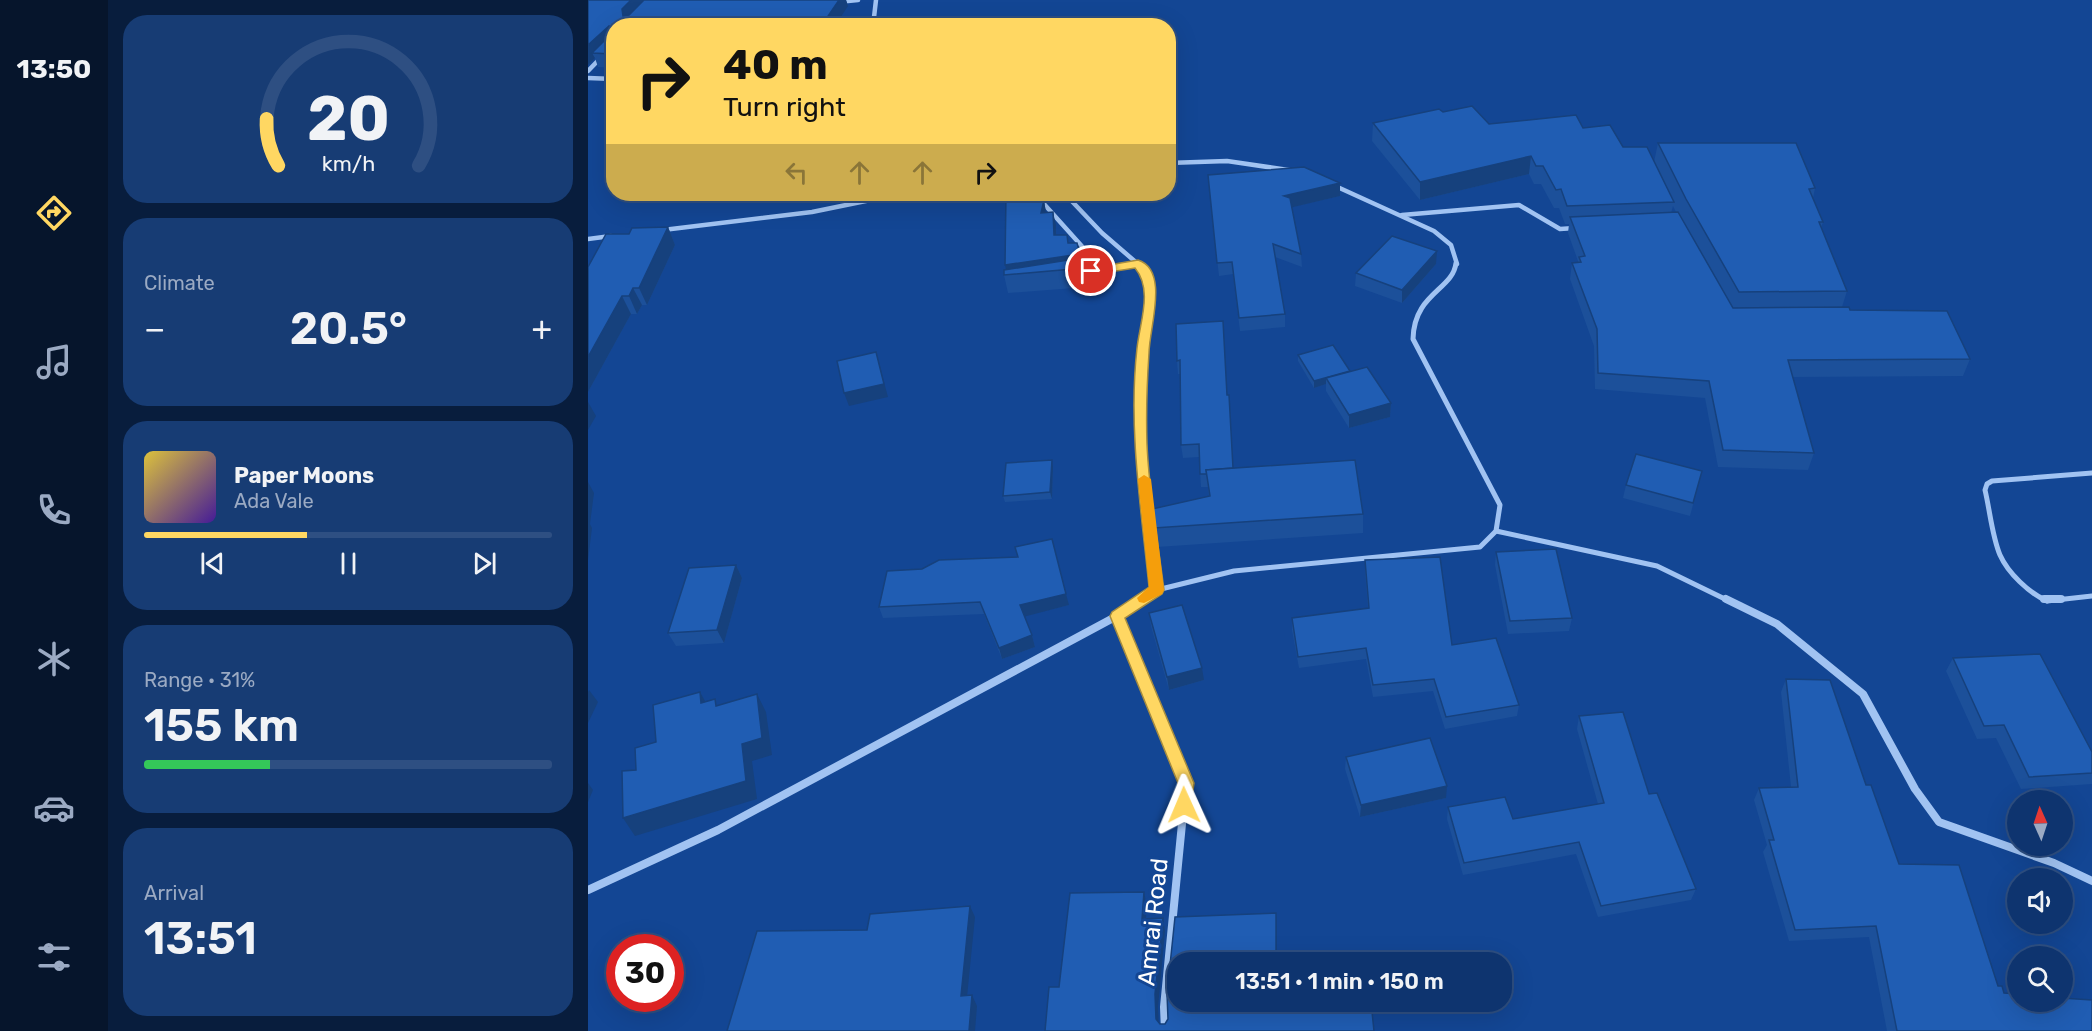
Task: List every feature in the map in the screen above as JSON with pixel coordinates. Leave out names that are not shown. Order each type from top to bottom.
[{"type":"street","points":[[834,2],[858,0]]},
{"type":"street","points":[[874,18],[876,0]]},
{"type":"street","points":[[588,71],[606,52]]},
{"type":"street","points":[[588,78],[606,79]]},
{"type":"street","points":[[1176,163],[1227,161],[1300,172]]},
{"type":"street","points":[[588,890],[718,830],[1117,616],[1156,590],[1234,571],[1480,547],[1496,531],[1500,505],[1413,339],[1411,322],[1418,309],[1449,279],[1456,265],[1451,245],[1434,231],[1329,184]]},
{"type":"street","points":[[656,231],[793,216],[873,201]]},
{"type":"street","points":[[1072,201],[1102,233],[1138,264],[1148,276],[1151,289],[1143,350],[1141,444],[1156,590]]},
{"type":"street","points":[[1044,204],[1085,247],[1090,258],[1091,271]]},
{"type":"street","points":[[1400,215],[1519,205],[1560,229],[1584,228]]},
{"type":"street","points":[[588,238],[622,235]]},
{"type":"street","points":[[1068,274],[1138,264]]},
{"type":"street","points":[[2092,473],[1992,481],[1987,484],[1985,490],[2000,555],[2010,571],[2038,597],[2048,601],[2092,596]]},
{"type":"street","points":[[1496,531],[1657,566],[1777,624],[1863,694],[1915,789],[1939,822],[2054,863],[2092,881]]},
{"type":"street","name":"Amrai Road","points":[[1117,616],[1186,783],[1164,1007],[1165,1031]]},
{"type":"building","points":[[588,0],[631,0],[622,9],[623,16],[629,15],[644,0],[839,0],[827,18],[606,18],[606,29],[588,45]]},
{"type":"building","points":[[606,39],[606,54],[592,53]]},
{"type":"building","points":[[1472,106],[1489,124],[1576,115],[1583,128],[1610,125],[1623,147],[1647,147],[1674,202],[1567,206],[1561,189],[1556,190],[1543,166],[1536,166],[1531,156],[1420,182],[1373,123],[1439,109],[1443,112]]},
{"type":"building","points":[[1658,143],[1796,143],[1815,188],[1809,189],[1823,222],[1819,222],[1847,291],[1739,292],[1686,199]]},
{"type":"building","points":[[1304,167],[1340,183],[1284,196],[1290,198],[1301,254],[1273,244],[1285,314],[1239,318],[1232,262],[1217,263],[1208,175]]},
{"type":"building","points":[[1006,201],[1044,201],[1041,213],[1053,212],[1054,235],[1067,235],[1068,243],[1077,243],[1080,254],[1005,265]]},
{"type":"building","points":[[1678,212],[1733,308],[1849,307],[1850,310],[1947,311],[1970,359],[1788,360],[1814,453],[1723,450],[1709,381],[1598,373],[1597,329],[1572,263],[1581,262],[1579,257],[1585,256],[1570,217]]},
{"type":"building","points":[[668,227],[639,288],[633,288],[629,296],[622,296],[588,357],[588,267],[606,234],[629,234],[632,228]]},
{"type":"building","points":[[1392,236],[1437,251],[1402,290],[1356,273]]},
{"type":"building","points":[[1081,258],[1084,268],[1004,275],[1004,270]]},
{"type":"building","points":[[1223,321],[1233,468],[1206,470],[1207,474],[1200,474],[1199,444],[1181,445],[1180,360],[1177,361],[1176,324]]},
{"type":"building","points":[[1333,345],[1350,371],[1314,381],[1298,355]]},
{"type":"building","points":[[876,352],[884,384],[844,393],[837,361]]},
{"type":"building","points":[[1367,367],[1391,403],[1349,415],[1326,378]]},
{"type":"building","points":[[1636,454],[1702,471],[1693,503],[1626,485]]},
{"type":"building","points":[[1052,460],[1050,492],[1003,496],[1006,463]]},
{"type":"building","points":[[1355,460],[1363,514],[1154,528],[1152,509],[1210,496],[1206,470]]},
{"type":"building","points":[[1052,539],[1066,594],[1020,605],[1032,635],[999,648],[980,602],[879,607],[887,571],[922,569],[939,560],[1018,557],[1015,547]]},
{"type":"building","points":[[1556,549],[1572,618],[1510,621],[1496,552]]},
{"type":"building","points":[[1440,557],[1452,645],[1496,638],[1519,705],[1446,717],[1434,679],[1373,685],[1366,648],[1298,657],[1292,618],[1369,608],[1365,560]]},
{"type":"building","points":[[736,565],[717,630],[668,633],[689,568]]},
{"type":"building","points":[[1182,605],[1202,668],[1167,677],[1149,613]]},
{"type":"building","points":[[2040,654],[2092,752],[2092,773],[2029,777],[2004,725],[1984,726],[1953,658]]},
{"type":"building","points":[[1786,679],[1830,680],[1866,785],[1871,785],[1899,864],[1959,865],[1998,986],[2002,986],[2004,993],[2007,993],[2007,1012],[2073,1012],[2073,999],[2092,1000],[2092,1031],[1897,1031],[1876,926],[1795,930],[1769,840],[1774,840],[1759,788],[1798,787]]},
{"type":"building","points":[[700,692],[701,703],[715,699],[716,706],[757,694],[762,738],[742,744],[746,781],[623,818],[622,771],[636,770],[635,748],[656,742],[653,705]]},
{"type":"building","points":[[1623,712],[1649,794],[1657,793],[1696,889],[1601,906],[1579,842],[1464,863],[1448,807],[1505,797],[1513,819],[1604,803],[1579,716]]},
{"type":"building","points":[[1430,738],[1447,786],[1361,805],[1346,757]]},
{"type":"building","points":[[1144,892],[1142,919],[1163,918],[1155,994],[1156,1019],[1160,1024],[1165,1024],[1168,1019],[1168,1012],[1372,1012],[1374,1031],[1045,1031],[1049,987],[1059,987],[1070,893]]},
{"type":"building","points":[[970,906],[961,996],[972,995],[969,1031],[727,1031],[757,931],[867,930],[870,914]]},
{"type":"building","points":[[1276,913],[1276,952],[1171,952],[1175,917]]},
{"type":"slow traffic","points":[[1144,479],[1156,590],[1144,598]]},
{"type":"route","points":[[1091,271],[1138,264],[1148,276],[1151,289],[1143,350],[1141,444],[1156,590],[1117,616],[1186,783],[1184,805]]}]
